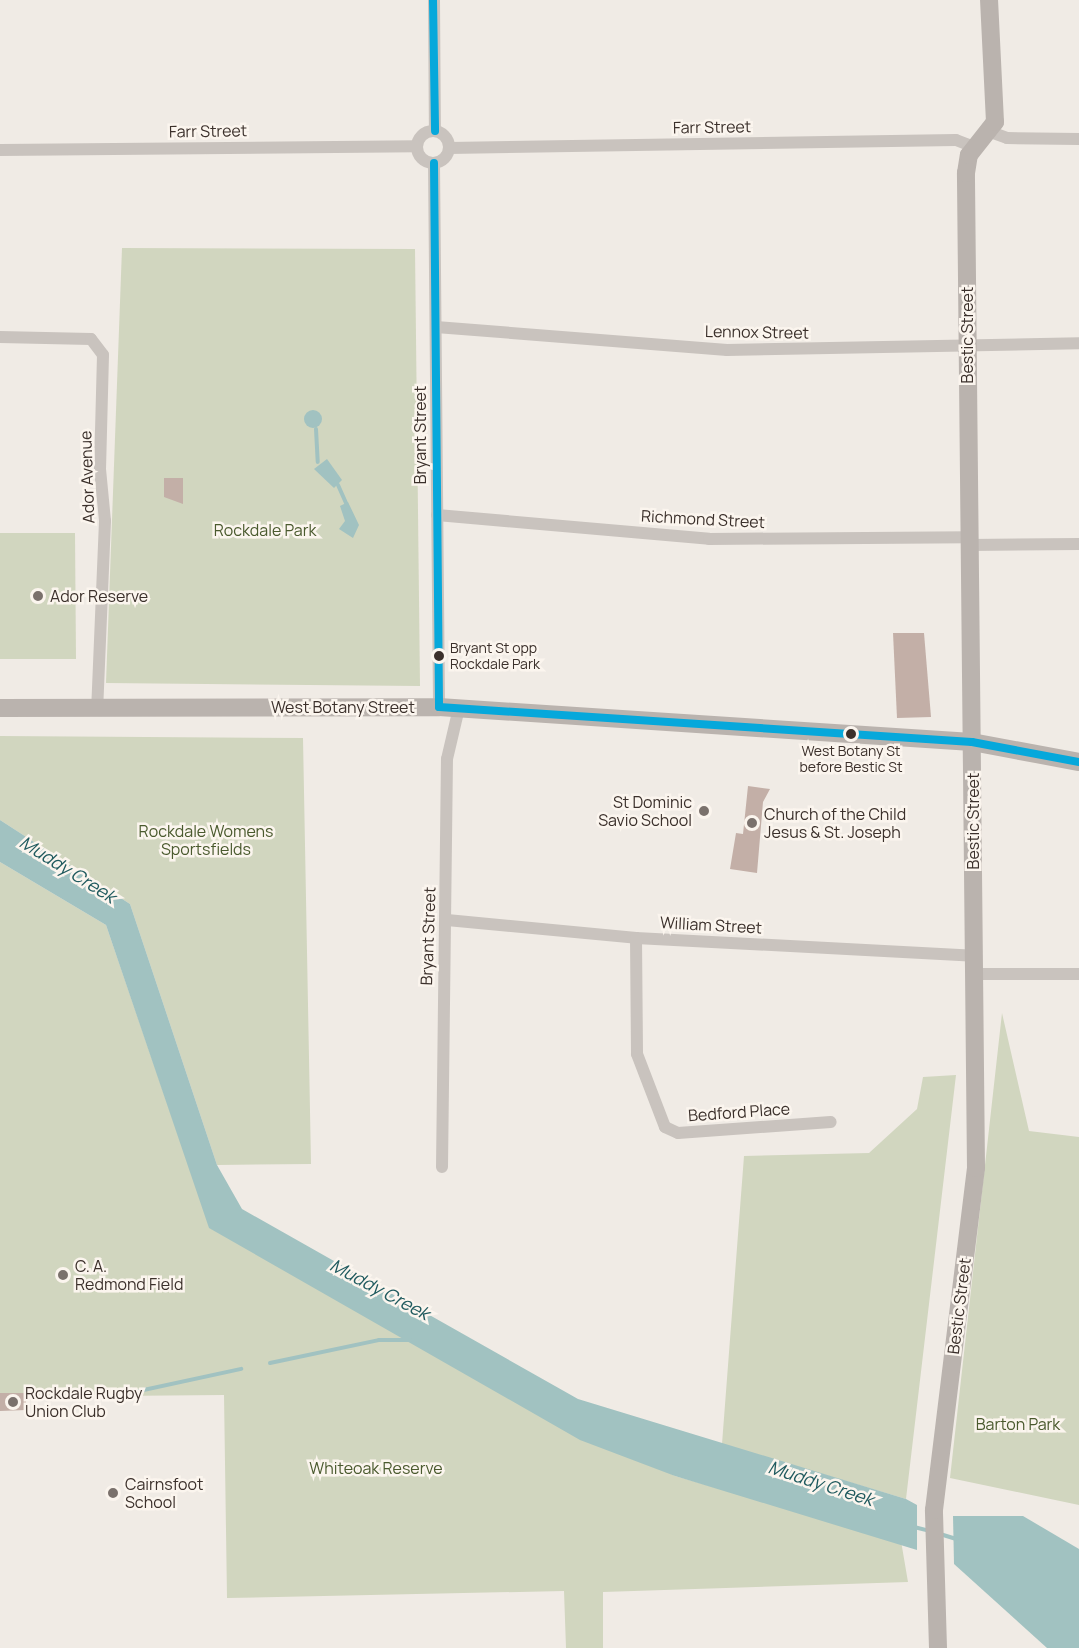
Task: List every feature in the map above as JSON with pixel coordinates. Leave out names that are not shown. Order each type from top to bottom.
[{"type":"main road","name":"Bestic Street","points":[[938,1648],[934,1510],[976,1168],[966,173],[974,147],[988,131],[995,113],[989,0]]},
{"type":"main road","name":"West Botany Street","points":[[0,708],[459,708],[972,742],[1079,762]]},
{"type":"street","points":[[433,1],[435,131]]},
{"type":"street","points":[[435,131],[447,138],[449,148],[434,163],[420,156],[417,146],[421,136],[435,131]]},
{"type":"street","points":[[988,131],[1007,138],[1079,139]]},
{"type":"street","name":"Farr Street","points":[[449,148],[956,140],[974,147]]},
{"type":"street","name":"Farr Street","points":[[0,150],[417,146]]},
{"type":"street","name":"Bryant Street","points":[[434,163],[438,707]]},
{"type":"street","name":"Lennox Street","points":[[436,327],[727,350],[1079,343]]},
{"type":"street","name":"Ador Avenue","points":[[0,338],[91,339],[103,356],[100,469],[105,522],[97,708]]},
{"type":"street","name":"Richmond Street","points":[[437,515],[709,539],[1079,544]]},
{"type":"street","name":"Bryant Street","points":[[442,1167],[442,953],[447,920],[447,759],[459,708]]},
{"type":"street","name":"William Street","points":[[447,920],[636,938],[1079,974]]},
{"type":"street","name":"Bedford Place","points":[[636,938],[637,1054],[665,1127],[678,1133],[831,1122]]},
{"type":"green space","name":"Rockdale Park","points":[[122,248],[415,249],[420,686],[106,683]]},
{"type":"green space","name":"Ador Reserve","points":[[0,533],[75,533],[76,659],[0,659]]},
{"type":"green space","name":"Rockdale Womens Sportsfields","points":[[0,736],[303,738],[311,1164],[217,1165],[130,904],[0,820]]},
{"type":"green space","name":"Whiteoak Reserve","points":[[0,862],[106,925],[210,1228],[675,1476],[901,1541],[908,1582],[603,1592],[603,1648],[566,1648],[564,1591],[227,1598],[224,1395],[0,1397]]},
{"type":"green space","name":"Barton Park","points":[[1002,1013],[1029,1131],[1079,1137],[1079,1505],[950,1478]]},
{"type":"green space","points":[[956,1075],[906,1499],[722,1444],[744,1156],[869,1153],[917,1109],[923,1077]]},
{"type":"water","points":[[313,410],[320,412],[322,419],[320,426],[313,428],[306,426],[304,419],[306,412]]},
{"type":"water","points":[[327,459],[342,480],[334,488],[314,469]]},
{"type":"water","points":[[348,502],[359,525],[353,538],[339,529],[345,521],[340,506]]},
{"type":"water","points":[[0,820],[130,904],[217,1165],[242,1209],[578,1399],[906,1499],[917,1505],[917,1550],[675,1476],[580,1440],[209,1228],[106,925],[0,862]]},
{"type":"water","points":[[953,1516],[1023,1516],[1079,1549],[1079,1648],[1047,1648],[954,1564]]},
{"type":"building","points":[[164,478],[183,478],[183,504],[164,497]]},
{"type":"building","points":[[893,633],[924,633],[931,717],[897,718]]},
{"type":"building","name":"Church of the Child Jesus & St. Joseph","points":[[748,786],[770,789],[763,802],[757,873],[730,869],[736,833],[743,834]]},
{"type":"building","name":"Rockdale Rugby Union Club","points":[[0,1393],[26,1393],[26,1410],[0,1411]]},
{"type":"waterway","points":[[316,429],[318,462]]},
{"type":"waterway","points":[[338,485],[346,503]]},
{"type":"waterway","points":[[270,1363],[379,1340],[410,1340]]},
{"type":"waterway","points":[[125,1394],[241,1369]]},
{"type":"waterway","name":"Muddy Creek","points":[[914,1527],[930,1531]]},
{"type":"waterway","name":"Muddy Creek","points":[[940,1534],[956,1539]]},
{"type":"transit line","points":[[433,0],[435,131]]},
{"type":"transit line","points":[[434,163],[439,707]]},
{"type":"transit line","points":[[439,707],[972,742],[1079,762]]},
{"type":"place","name":"Ador Reserve","points":[[38,596]]},
{"type":"place","name":"Bryant St opp Rockdale Park","points":[[439,656]]},
{"type":"place","name":"West Botany St before Bestic St","points":[[851,734]]},
{"type":"place","name":"St Dominic Savio School","points":[[704,811]]},
{"type":"place","name":"Church of the Child Jesus & St. Joseph","points":[[752,823]]},
{"type":"place","name":"C. A. Redmond Field","points":[[63,1275]]},
{"type":"place","name":"Rockdale Rugby Union Club","points":[[13,1402]]},
{"type":"place","name":"Cairnsfoot School","points":[[113,1493]]}]
